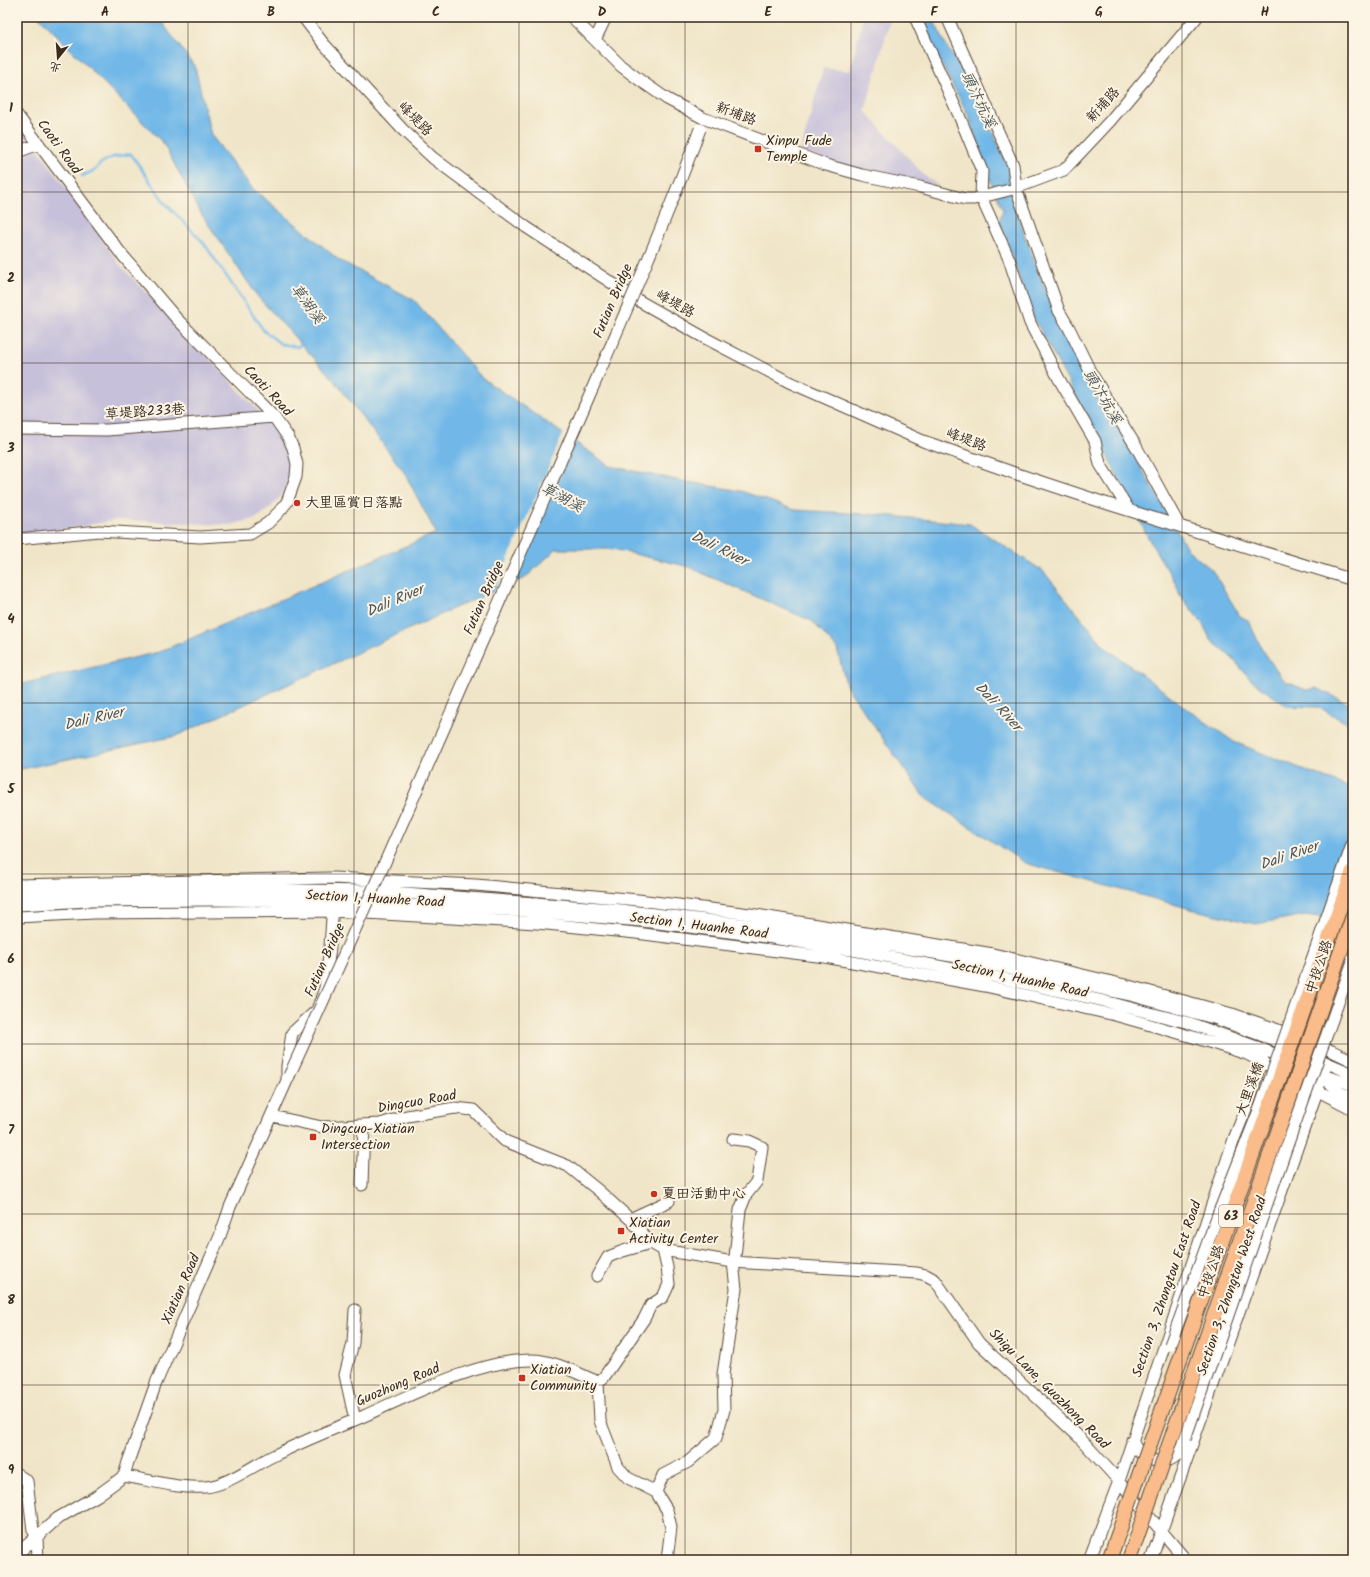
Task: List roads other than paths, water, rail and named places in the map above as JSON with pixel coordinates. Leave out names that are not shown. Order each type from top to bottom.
[{"type":"main road","name":"中投公路","points":[[1109,1560],[1353,871]]},
{"type":"main road","name":"中投公路","points":[[1130,1560],[1353,916]]},
{"type":"street","name":"峰堤路","points":[[303,17],[323,43],[402,130],[433,158],[526,227],[640,302],[789,382],[874,420],[938,446],[1017,474],[1129,510]]},
{"type":"street","name":"新埔路","points":[[572,17],[621,66],[667,99],[703,118],[755,136],[799,155],[862,176],[920,187],[966,199],[974,199],[1014,188],[1064,170],[1115,115],[1197,17]]},
{"type":"street","points":[[595,40],[606,17]]},
{"type":"street","points":[[915,17],[982,171],[984,196],[1009,259],[1030,324],[1059,379],[1095,441],[1100,464],[1129,510],[1353,580]]},
{"type":"street","points":[[947,17],[1013,165],[1014,188],[1059,311],[1069,328],[1091,374],[1134,445],[1179,525]]},
{"type":"street","name":"Caoti Road","points":[[17,115],[119,251],[176,318],[274,417],[288,437],[293,448],[297,464],[296,476],[287,502],[268,523],[250,534],[200,537],[99,531],[17,539]]},
{"type":"street","name":"Futian Bridge","points":[[272,1116],[490,623],[667,215],[703,118]]},
{"type":"street","points":[[17,152],[39,144]]},
{"type":"street","name":"草堤路233巷","points":[[17,429],[107,430],[274,417]]},
{"type":"street","name":"大里溪橋","points":[[1151,1385],[1170,1345],[1217,1217],[1261,1105],[1353,842]]},
{"type":"street","points":[[288,1077],[287,1066],[292,1033],[317,1010],[325,988],[330,947],[333,878]]},
{"type":"street","name":"Section 1, Huanhe Road","points":[[17,885],[333,878],[476,886],[638,900],[750,914],[993,954],[1126,985],[1232,1014],[1353,1074]]},
{"type":"street","name":"Section 1, Huanhe Road","points":[[17,896],[72,892],[192,889],[379,891],[612,909],[748,925],[893,946],[959,958],[1134,996],[1332,1051],[1353,1061]]},
{"type":"street","name":"Section 1, Huanhe Road","points":[[17,905],[96,901],[213,900],[332,906],[524,910],[752,935],[858,951],[991,976],[1104,1001],[1189,1023],[1265,1050],[1322,1075],[1353,1086]]},
{"type":"street","name":"Section 1, Huanhe Road","points":[[17,917],[332,906],[538,923],[636,933],[825,957],[986,986],[1115,1015],[1247,1054],[1353,1109]]},
{"type":"street","points":[[1132,1440],[1139,1454],[1149,1460],[1162,1462],[1173,1459],[1180,1452],[1284,1153],[1353,961]]},
{"type":"street","name":"Section 3, Zhongtou East Road","points":[[1089,1560],[1120,1481],[1132,1440],[1271,1033]]},
{"type":"street","name":"Section 3, Zhongtou West Road","points":[[1151,1560],[1322,1075],[1332,1051]]},
{"type":"street","name":"Section 1, Huanhe Road","points":[[1322,1075],[1338,1091],[1353,1098]]},
{"type":"street","name":"Dingcuo Road","points":[[272,1116],[322,1128],[380,1124],[407,1116],[455,1108],[473,1110],[505,1141],[568,1166],[600,1191],[630,1219],[651,1243],[662,1250]]},
{"type":"street","name":"Xiatian Road","points":[[124,1476],[156,1383],[220,1236],[230,1207],[272,1116]]},
{"type":"street","points":[[362,1185],[364,1125]]},
{"type":"street","points":[[656,1492],[663,1475],[688,1462],[716,1438],[724,1410],[723,1374],[736,1289],[733,1262],[735,1257],[740,1210],[746,1195],[757,1181],[762,1148],[749,1141],[733,1139]]},
{"type":"street","points":[[630,1219],[669,1201]]},
{"type":"street","points":[[597,1276],[608,1257],[651,1243]]},
{"type":"street","points":[[667,1560],[671,1526],[668,1510],[656,1492],[628,1478],[618,1467],[600,1421],[598,1382],[604,1377],[626,1347],[651,1305],[663,1297],[669,1284],[667,1267],[662,1250],[733,1262]]},
{"type":"street","name":"Shigu Lane, Guozhong Road","points":[[733,1262],[918,1273],[936,1280],[979,1343],[1079,1437],[1120,1481],[1186,1560]]},
{"type":"street","points":[[355,1310],[353,1343],[345,1375],[356,1420]]},
{"type":"street","name":"Guozhong Road","points":[[124,1476],[186,1487],[206,1488],[229,1480],[273,1456],[434,1384],[472,1371],[501,1364],[533,1360],[554,1365],[598,1382]]},
{"type":"street","points":[[1180,1476],[1185,1439]]},
{"type":"street","points":[[17,1474],[27,1482],[33,1530],[37,1537],[38,1560]]},
{"type":"street","points":[[17,1554],[58,1518],[98,1495],[124,1476]]},
{"type":"water","points":[[39,17],[158,17],[195,67],[211,135],[252,188],[339,260],[414,300],[482,378],[610,466],[682,481],[741,491],[795,510],[882,515],[970,524],[1043,571],[1105,647],[1234,742],[1348,787],[1353,785],[1353,921],[1305,915],[1256,924],[1191,909],[1025,863],[923,796],[847,687],[837,649],[812,621],[686,566],[613,549],[556,549],[525,578],[457,607],[176,736],[17,770],[17,685],[159,652],[436,533],[404,472],[334,380],[258,297],[202,215],[163,143]]},
{"type":"water","name":"頭汴坑溪","points":[[920,17],[932,17],[948,49],[970,82],[1007,164],[1012,197],[1023,231],[1056,318],[1098,398],[1123,436],[1188,550],[1212,570],[1240,616],[1248,620],[1261,647],[1280,676],[1287,682],[1306,690],[1317,688],[1353,706],[1353,727],[1319,707],[1287,706],[1252,681],[1233,659],[1211,640],[1202,623],[1180,595],[1175,582],[1152,545],[1102,445],[1033,316],[999,221],[1003,210],[989,177],[969,116],[937,56]]},
{"type":"waterway","points":[[82,176],[95,170],[101,163],[113,157],[131,154],[165,203],[203,242],[264,331],[281,344],[298,347],[302,342]]},
{"type":"place","name":"Xinpu Fude Temple","points":[[758,149]]},
{"type":"place","name":"大里區賞日落點","points":[[297,503]]},
{"type":"place","name":"Dingcuo-Xiatian Intersection","points":[[313,1137]]},
{"type":"place","name":"夏田活動中心","points":[[654,1194]]},
{"type":"place","name":"Xiatian Activity Center","points":[[621,1231]]},
{"type":"place","name":"Xiatian Community","points":[[522,1378]]},
{"type":"water label","name":"草湖溪","points":[[307,304]]},
{"type":"water label","name":"草湖溪","points":[[562,498]]},
{"type":"water label","name":"Dali River","points":[[719,549]]},
{"type":"water label","name":"Dali River","points":[[395,601]]},
{"type":"water label","name":"Dali River","points":[[998,707]]},
{"type":"water label","name":"Dali River","points":[[94,719]]},
{"type":"water label","name":"Dali River","points":[[1289,856]]}]
